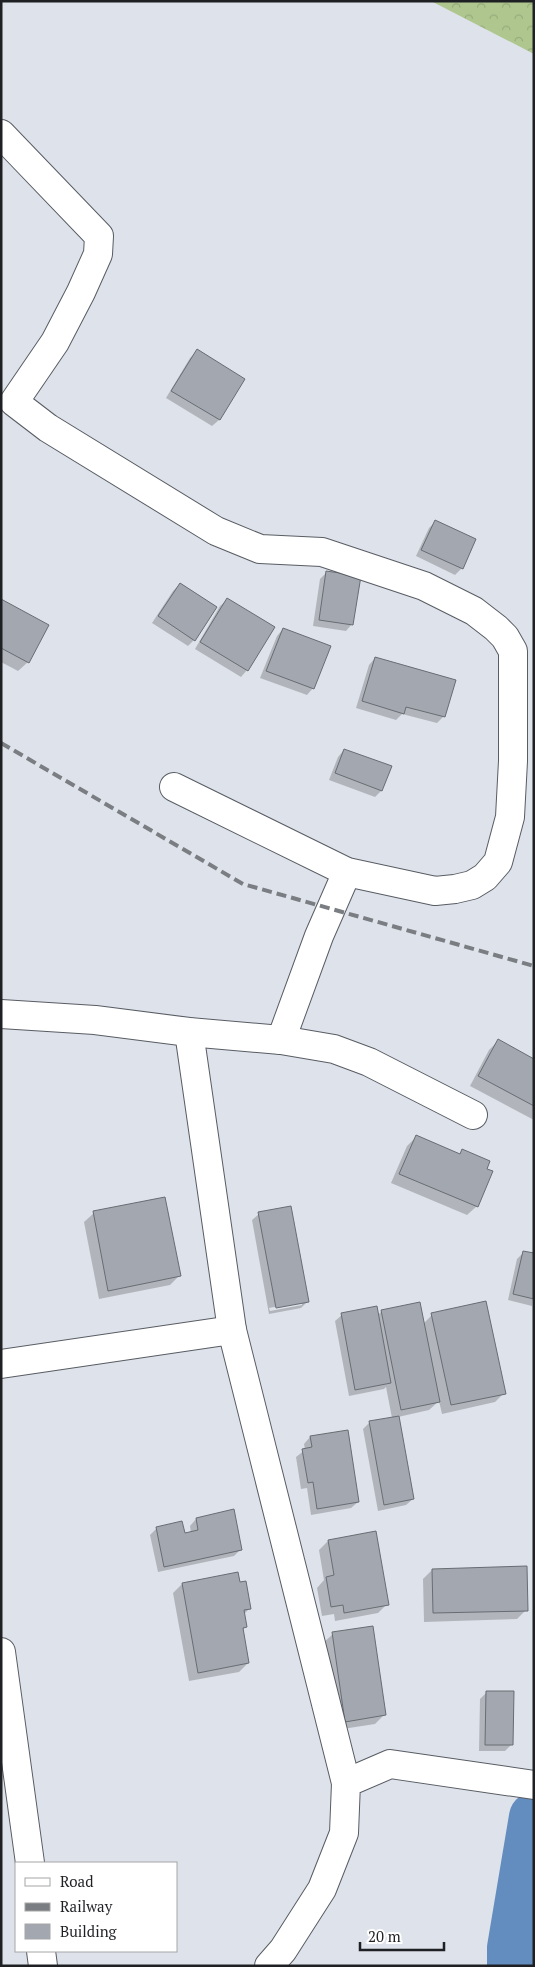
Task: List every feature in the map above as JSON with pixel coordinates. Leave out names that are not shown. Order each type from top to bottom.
[{"type":"street","points":[[1,134],[99,236],[98,254],[77,300],[55,342],[8,410],[56,433],[216,531],[260,549],[322,552],[424,586],[474,610],[505,637],[513,652],[513,761],[510,817],[498,862],[485,877],[472,885],[455,889],[435,890],[347,872],[174,787]]},
{"type":"street","points":[[281,1040],[319,936],[347,872]]},
{"type":"street","points":[[1,1014],[95,1020],[188,1032],[281,1040],[334,1049],[369,1062],[473,1116]]},
{"type":"street","points":[[188,1032],[232,1330],[346,1784],[344,1833],[322,1889],[283,1950],[269,1966]]},
{"type":"street","points":[[1,1364],[232,1330]]},
{"type":"street","points":[[1,1652],[30,1862]]},
{"type":"street","points":[[346,1784],[390,1764],[534,1784]]},
{"type":"street","points":[[41,1952],[43,1966]]},
{"type":"green space","points":[[431,1],[534,1],[534,54]]},
{"type":"building","points":[[197,349],[245,379],[220,420],[171,391]]},
{"type":"building","points":[[435,520],[476,539],[463,569],[421,550]]},
{"type":"building","points":[[326,571],[361,576],[353,625],[319,620]]},
{"type":"building","points":[[180,583],[217,607],[195,641],[158,616]]},
{"type":"building","points":[[227,598],[275,627],[248,671],[200,642]]},
{"type":"building","points":[[1,599],[49,625],[29,663],[1,648]]},
{"type":"building","points":[[283,628],[331,646],[314,689],[266,671]]},
{"type":"building","points":[[375,657],[456,680],[445,717],[406,707],[404,714],[362,701]]},
{"type":"building","points":[[344,749],[392,766],[382,791],[335,773]]},
{"type":"building","points":[[498,1039],[534,1059],[534,1106],[478,1076]]},
{"type":"building","points":[[416,1135],[460,1154],[462,1149],[490,1161],[487,1169],[493,1171],[478,1207],[399,1174]]},
{"type":"building","points":[[165,1197],[181,1276],[108,1291],[93,1211]]},
{"type":"building","points":[[291,1206],[309,1302],[276,1308],[258,1212]]},
{"type":"building","points":[[523,1251],[534,1253],[534,1299],[513,1294]]},
{"type":"building","points":[[486,1301],[506,1394],[451,1405],[431,1313]]},
{"type":"building","points":[[420,1302],[440,1402],[401,1410],[381,1310]]},
{"type":"building","points":[[377,1306],[391,1383],[355,1390],[341,1313]]},
{"type":"building","points":[[399,1416],[414,1499],[384,1505],[369,1421]]},
{"type":"building","points":[[348,1430],[359,1502],[317,1509],[313,1482],[308,1483],[302,1449],[312,1447],[310,1436]]},
{"type":"building","points":[[234,1509],[242,1550],[164,1567],[156,1527],[182,1521],[185,1533],[198,1530],[196,1518]]},
{"type":"building","points":[[376,1531],[389,1605],[344,1613],[343,1605],[331,1607],[326,1577],[334,1575],[328,1540]]},
{"type":"building","points":[[527,1566],[528,1611],[433,1613],[432,1569]]},
{"type":"building","points":[[238,1572],[240,1582],[246,1581],[251,1609],[244,1610],[247,1627],[243,1628],[249,1663],[198,1673],[182,1583]]},
{"type":"building","points":[[373,1626],[386,1715],[345,1722],[332,1632]]},
{"type":"building","points":[[486,1691],[514,1691],[513,1745],[485,1745]]},
{"type":"waterway","points":[[512,1966],[512,1948],[534,1817]]},
{"type":"railway","points":[[1,743],[243,884],[534,966]]}]
